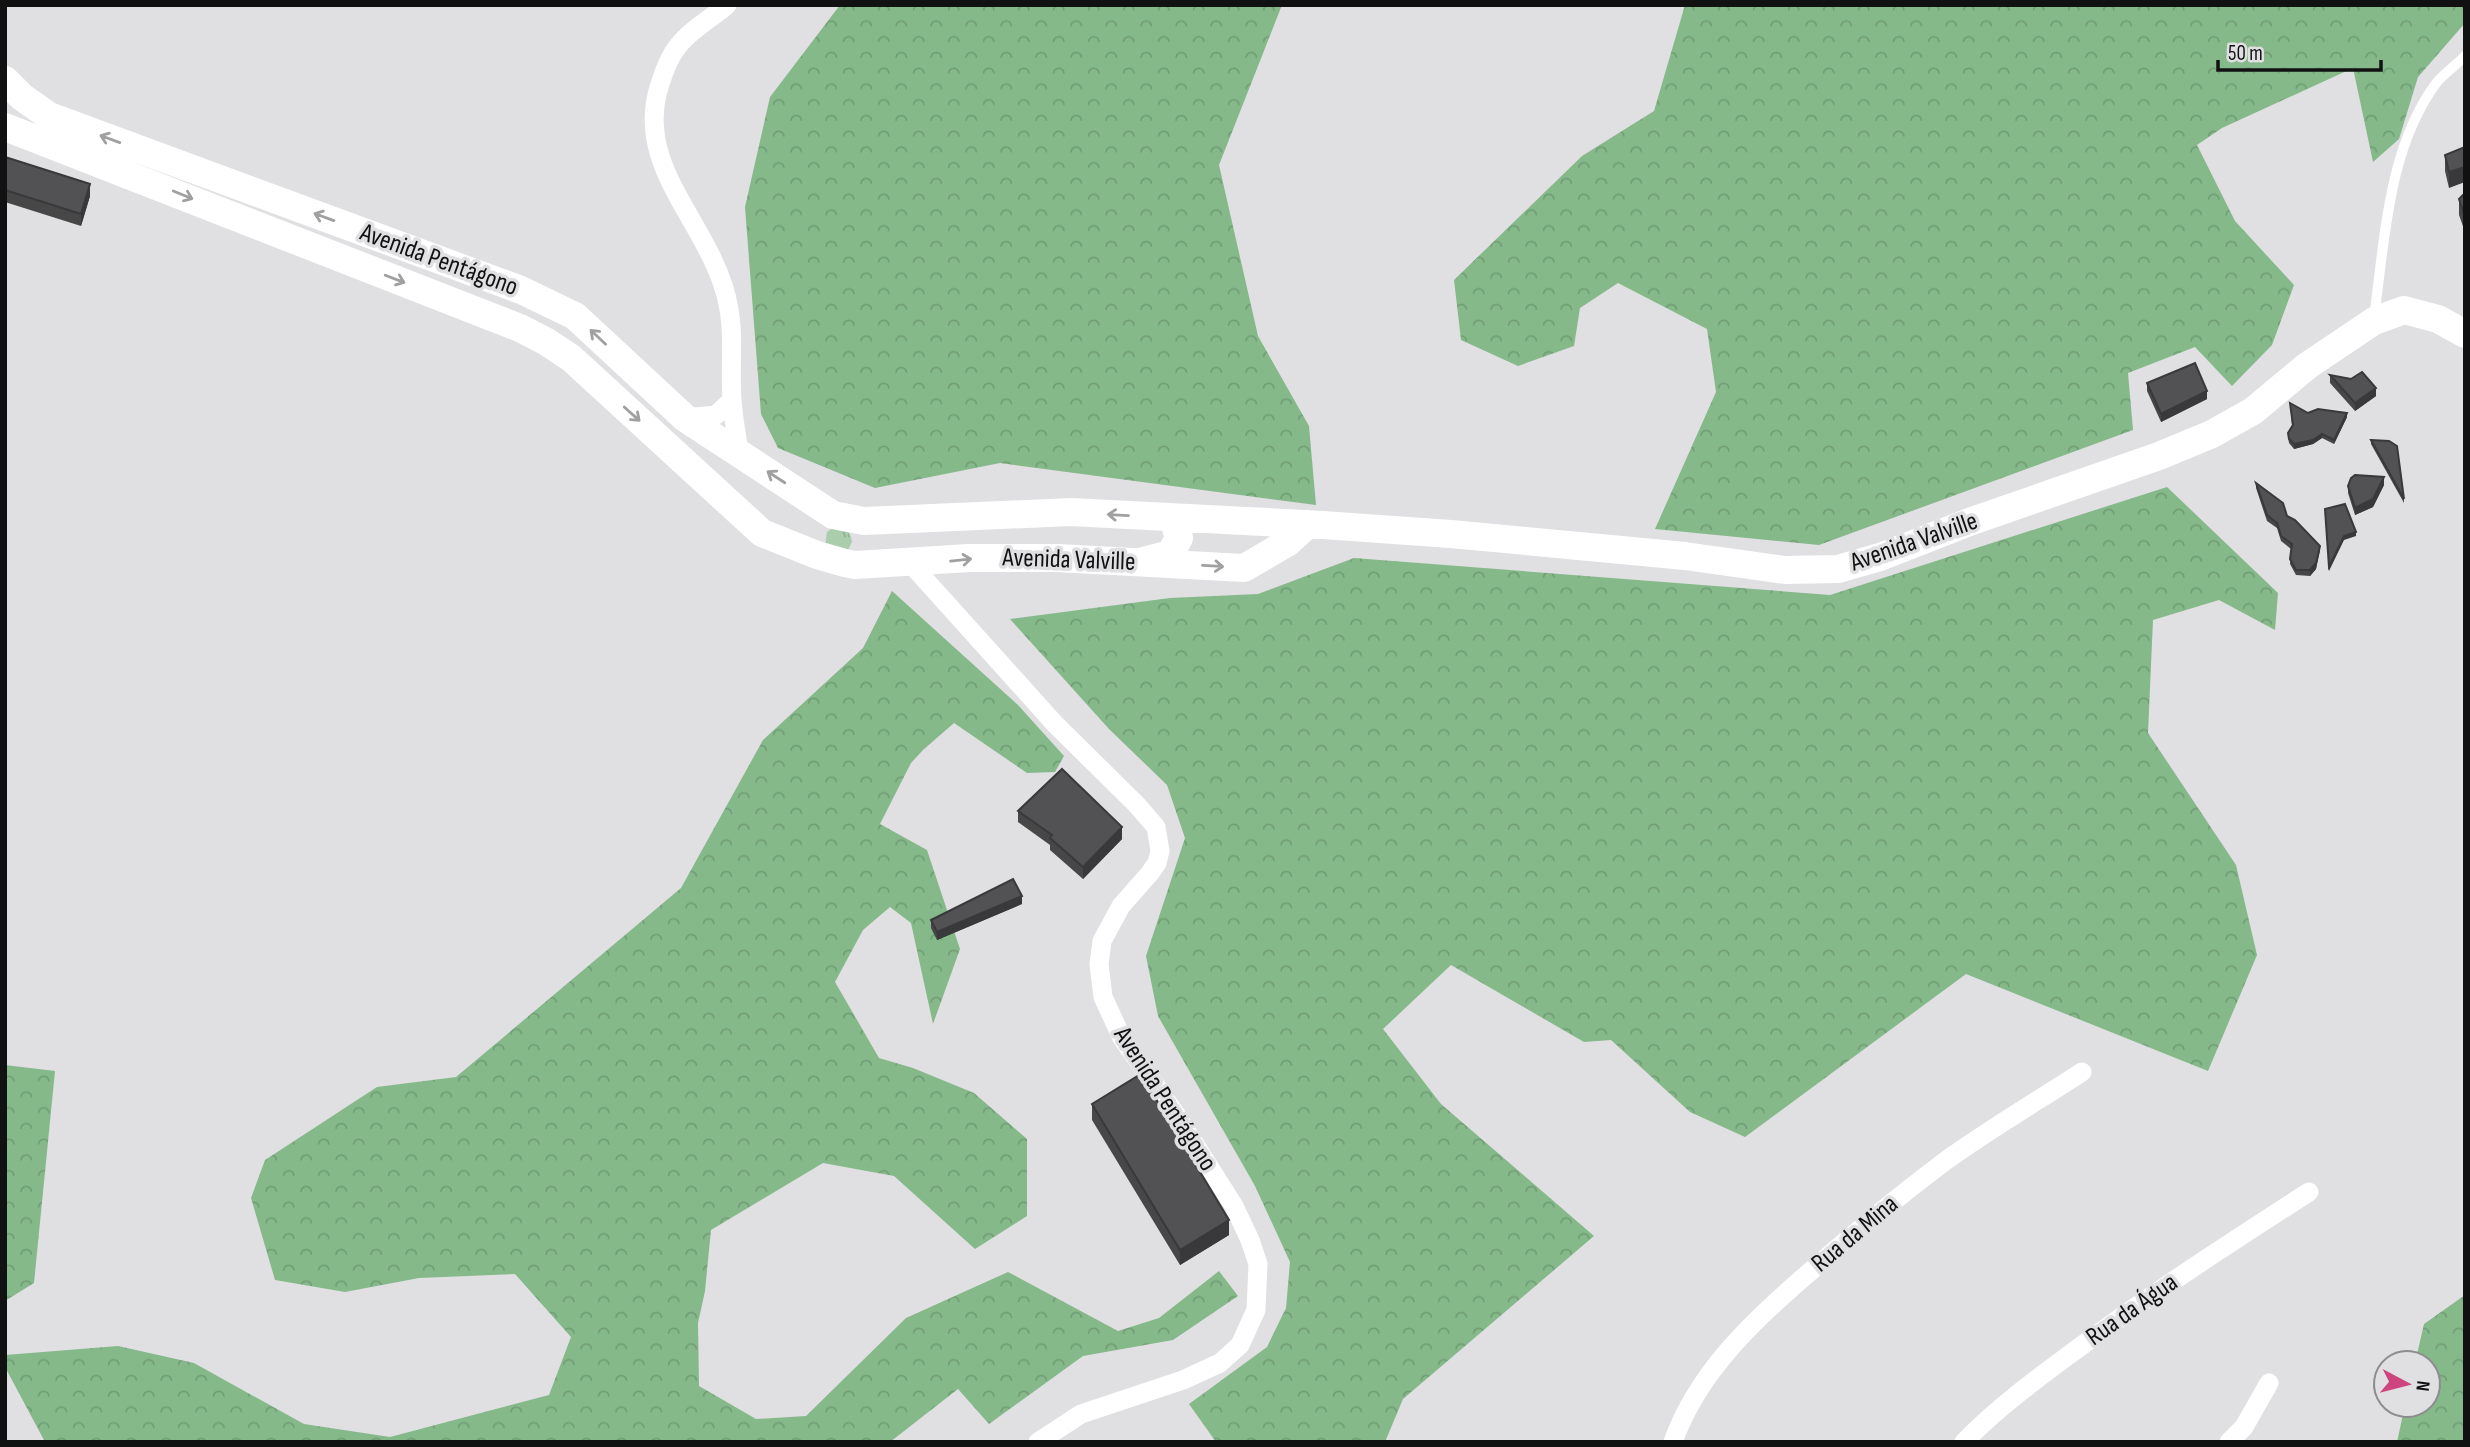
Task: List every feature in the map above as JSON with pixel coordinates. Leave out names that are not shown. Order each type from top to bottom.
[{"type":"main road","name":"Avenida Pentágono","points":[[5,80],[22,97],[49,116],[521,290],[575,316],[685,418],[833,515]]},
{"type":"main road","name":"Avenida Pentágono","points":[[5,127],[520,328],[547,342],[571,358],[762,533],[817,555]]},
{"type":"main road","name":"Avenida Valville","points":[[833,515],[864,521],[1071,512],[1308,524],[1615,548],[1785,570],[1838,569],[1880,557],[1972,521],[2159,456],[2212,434],[2253,411],[2307,366],[2374,321],[2404,310],[2438,319],[2465,334]]},
{"type":"main road","points":[[817,555],[810,547],[810,531],[820,518],[833,515]]},
{"type":"main road","points":[[1140,562],[1170,554],[1179,538],[1173,517]]},
{"type":"main road","points":[[855,565],[867,556],[870,549],[869,532],[864,521]]},
{"type":"main road","name":"Avenida Valville","points":[[817,555],[855,565],[911,564],[969,558],[1045,558],[1244,568],[1287,542],[1308,524]]},
{"type":"street","points":[[727,5],[679,44],[665,67],[656,94],[653,123],[656,149],[661,162],[704,239],[723,284],[731,316],[732,400],[739,453]]},
{"type":"street","points":[[685,418],[716,415],[732,400]]},
{"type":"street","name":"Avenida Pentágono","points":[[911,564],[1055,724],[1156,827],[1160,851],[1157,863],[1121,906],[1102,942],[1099,964],[1103,996],[1122,1038],[1177,1116],[1234,1206],[1258,1264],[1259,1288],[1255,1310],[1240,1345],[1220,1363],[1184,1380],[1081,1414],[1038,1442]]},
{"type":"street","name":"Rua da Mina","points":[[1673,1442],[1706,1379],[1735,1342],[1775,1301],[1855,1232],[1945,1161],[2082,1072]]},
{"type":"street","name":"Rua da Água","points":[[1964,1442],[1990,1415],[2138,1304],[2309,1192]]},
{"type":"street","points":[[2229,1442],[2244,1427],[2269,1383]]},
{"type":"lane","points":[[2374,321],[2388,222],[2405,145],[2418,113],[2438,82],[2465,56]]},
{"type":"green space","points":[[840,5],[1282,5],[1219,165],[1258,336],[1309,426],[1316,505],[1000,463],[875,488],[778,448],[761,414],[745,207],[770,97]]},
{"type":"green space","points":[[1685,5],[2465,5],[2465,23],[2418,77],[2399,139],[2373,162],[2353,68],[2222,128],[2197,145],[2235,221],[2294,285],[2272,345],[2232,386],[2195,347],[2128,373],[2133,430],[1819,545],[1655,529],[1716,392],[1707,329],[1618,283],[1580,308],[1574,346],[1518,366],[1461,340],[1454,280],[1582,156],[1654,111]]},
{"type":"green space","points":[[2167,487],[2278,593],[2275,630],[2219,600],[2153,620],[2148,733],[2236,865],[2257,955],[2208,1071],[1966,974],[1745,1137],[1690,1112],[1611,1040],[1584,1042],[1451,965],[1383,1029],[1441,1104],[1594,1236],[1403,1399],[1385,1442],[1216,1442],[1189,1404],[1267,1347],[1286,1308],[1290,1262],[1255,1186],[1158,1016],[1146,956],[1185,838],[1167,785],[1109,729],[1010,619],[1170,598],[1258,594],[1354,558],[1830,595]]},
{"type":"green space","points":[[834,527],[844,529],[850,535],[852,542],[848,550],[825,545],[827,532]]},
{"type":"green space","points":[[892,591],[1018,705],[1064,756],[1055,772],[1027,773],[954,723],[923,750],[911,763],[880,824],[927,850],[960,949],[933,1024],[911,923],[890,907],[863,930],[835,982],[879,1058],[913,1068],[974,1093],[1027,1139],[1027,1216],[975,1249],[894,1176],[823,1163],[711,1230],[705,1291],[698,1323],[699,1386],[756,1419],[806,1416],[906,1318],[1008,1272],[1118,1331],[1159,1318],[1219,1271],[1238,1296],[1173,1340],[1083,1356],[989,1424],[958,1389],[890,1442],[45,1442],[5,1367],[5,1355],[118,1346],[194,1363],[304,1424],[390,1437],[549,1395],[571,1337],[515,1274],[419,1278],[345,1292],[275,1280],[251,1198],[265,1160],[377,1087],[456,1077],[681,888],[763,740],[863,648]]},
{"type":"green space","points":[[5,1065],[55,1071],[34,1283],[5,1301]]},
{"type":"green space","points":[[2465,1295],[2465,1442],[2397,1442],[2402,1419],[2442,1419],[2442,1349],[2418,1349],[2424,1324]]},
{"type":"building","points":[[2465,147],[2465,167],[2449,172],[2445,155]]},
{"type":"building","points":[[5,157],[90,184],[81,214],[5,190]]},
{"type":"building","points":[[2465,193],[2465,217],[2459,199]]},
{"type":"building","points":[[2195,363],[2207,391],[2161,414],[2147,383]]},
{"type":"building","points":[[2362,372],[2376,388],[2355,403],[2330,375],[2351,379]]},
{"type":"building","points":[[2290,403],[2308,413],[2318,409],[2347,413],[2334,440],[2322,434],[2313,440],[2294,444],[2288,433],[2293,425]]},
{"type":"building","points":[[2371,440],[2389,441],[2397,446],[2404,499]]},
{"type":"building","points":[[2355,475],[2384,477],[2373,499],[2355,508],[2348,486]]},
{"type":"building","points":[[2256,483],[2283,503],[2287,516],[2295,520],[2320,546],[2316,563],[2310,570],[2296,570],[2290,559],[2292,544],[2281,536],[2277,523],[2267,515]]},
{"type":"building","points":[[2345,504],[2356,532],[2344,536],[2329,567],[2325,509]]},
{"type":"building","points":[[1062,769],[1122,827],[1083,867],[1050,838],[1052,835],[1018,811]]},
{"type":"building","points":[[1013,879],[1022,896],[937,932],[931,920]]},
{"type":"building","points":[[1141,1074],[1229,1220],[1180,1250],[1092,1104]]}]
